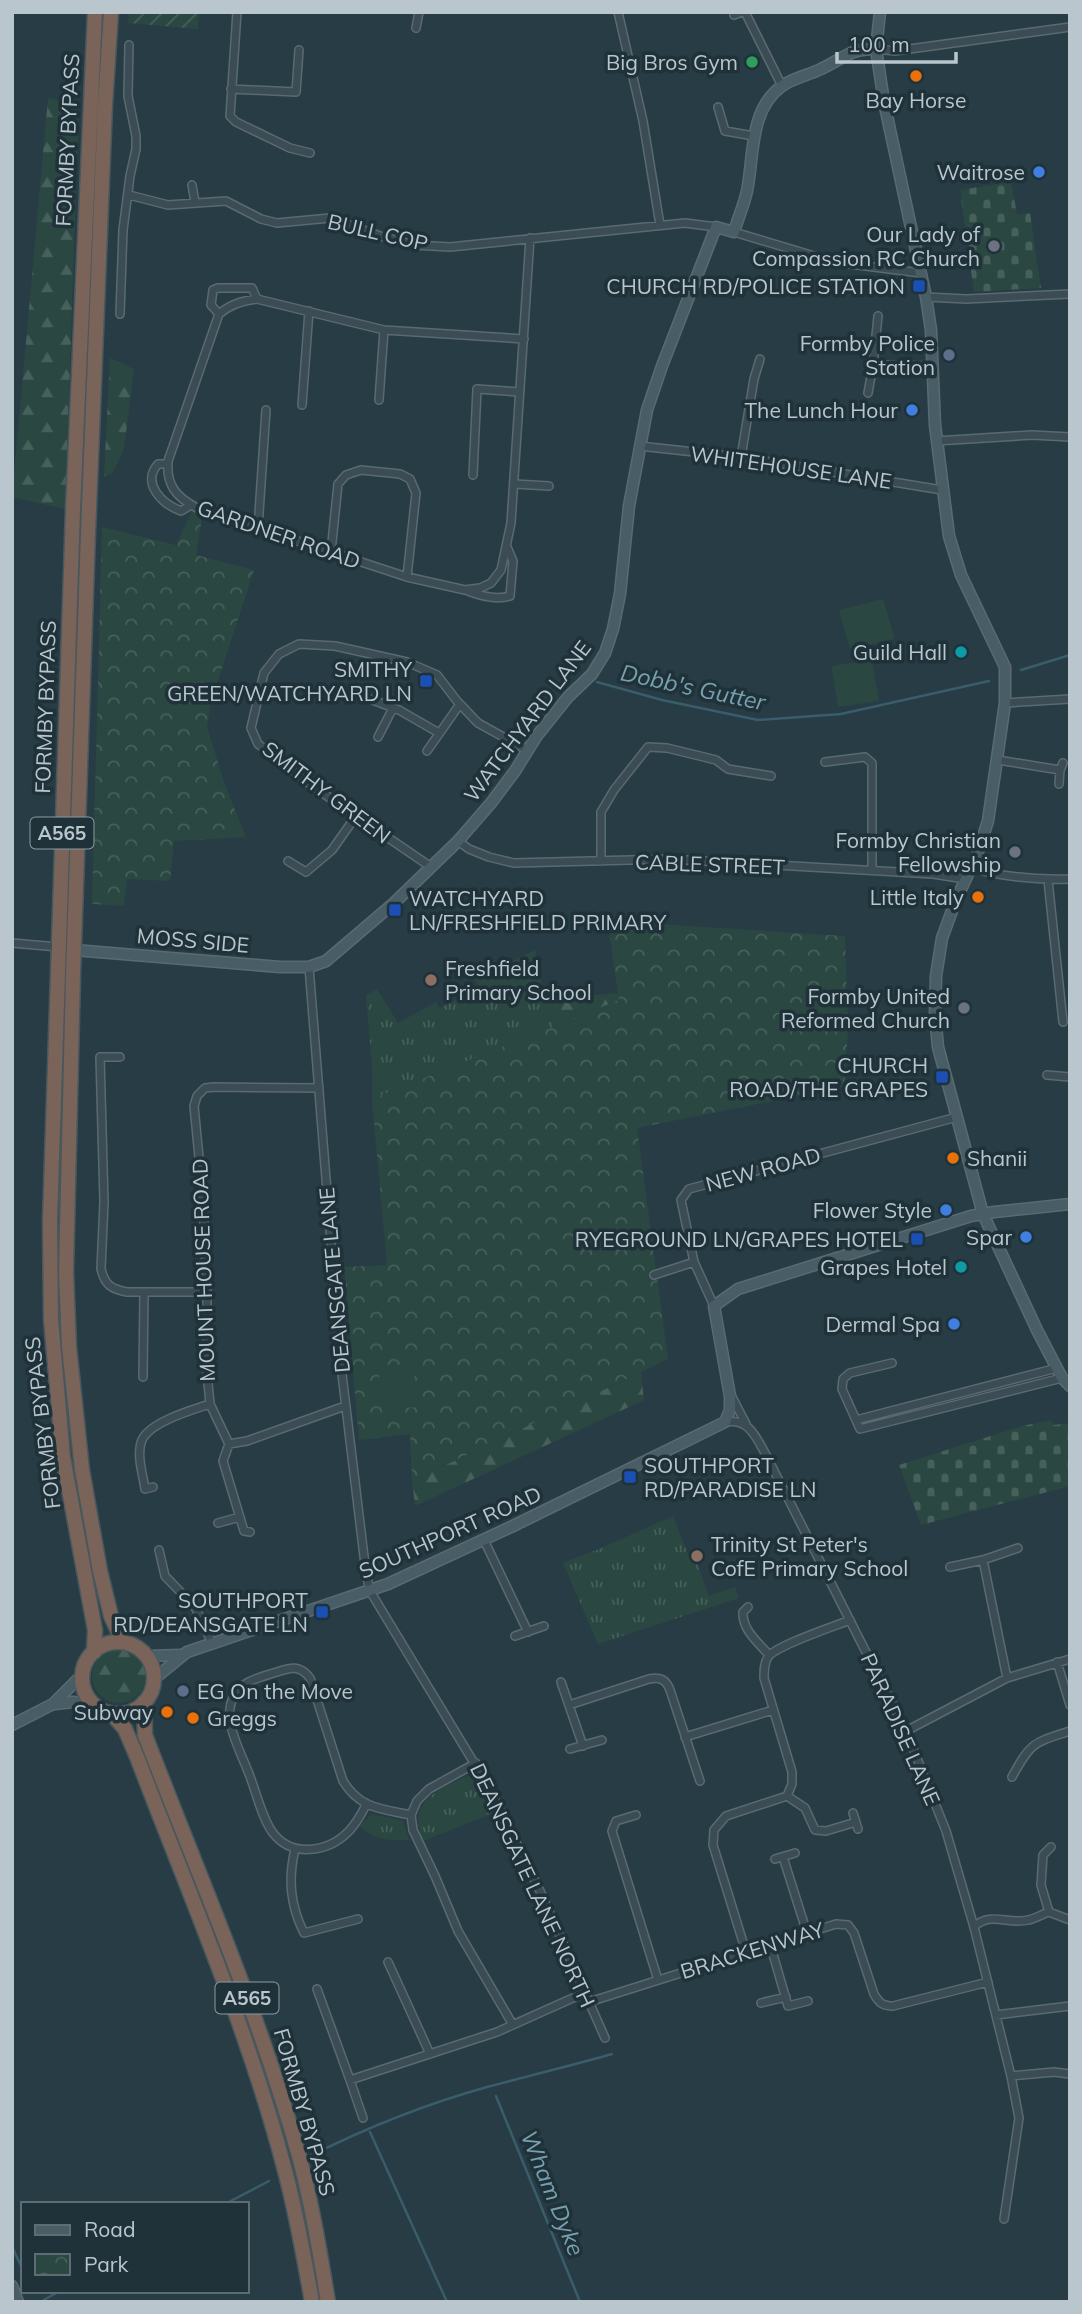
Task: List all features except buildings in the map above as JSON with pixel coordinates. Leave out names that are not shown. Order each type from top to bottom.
[{"type":"highway","name":"FORMBY BYPASS","points":[[94,1651],[95,1630],[63,1457],[51,1319],[50,1222],[74,468],[95,12]]},
{"type":"highway","name":"FORMBY BYPASS","points":[[111,12],[89,493],[66,1272],[69,1347],[82,1470],[100,1571],[111,1616],[123,1643]]},
{"type":"highway","points":[[94,1651],[102,1646],[123,1643],[132,1645],[146,1656],[154,1679]]},
{"type":"highway","name":"A565","points":[[82,1675],[84,1666],[94,1651]]},
{"type":"highway","points":[[82,1675],[87,1696],[93,1704]]},
{"type":"highway","name":"A565","points":[[144,1702],[151,1692],[154,1679]]},
{"type":"highway","name":"FORMBY BYPASS","points":[[144,1702],[145,1735],[245,1992],[278,2085],[308,2193],[328,2302]]},
{"type":"highway","points":[[111,1713],[135,1710],[144,1702]]},
{"type":"highway","name":"A565","points":[[93,1704],[111,1713]]},
{"type":"highway","name":"FORMBY BYPASS","points":[[111,1713],[125,1729],[137,1757],[258,2078],[284,2166],[312,2302]]},
{"type":"main road","points":[[880,12],[876,49],[884,103],[926,297],[933,366],[936,440],[949,536],[957,564],[1005,667],[1005,703],[984,839],[942,938],[936,976],[938,1047],[983,1213],[1063,1377]]},
{"type":"main road","points":[[716,227],[734,232],[747,191],[754,136],[769,99],[782,86],[829,65],[845,54],[876,49]]},
{"type":"main road","name":"WATCHYARD LANE","points":[[309,967],[326,961],[351,941],[458,841],[491,803],[568,697],[592,674],[605,653],[620,594],[629,506],[647,410],[716,227]]},
{"type":"main road","name":"MOSS SIDE","points":[[74,950],[309,967]]},
{"type":"main road","points":[[725,1422],[730,1410],[728,1388],[714,1306],[738,1289],[983,1213],[1070,1204]]},
{"type":"main road","name":"SOUTHPORT ROAD","points":[[146,1656],[181,1655],[370,1591],[484,1540],[725,1422]]},
{"type":"main road","name":"SOUTHPORT ROAD","points":[[154,1679],[181,1655]]},
{"type":"main road","points":[[12,1725],[53,1704],[82,1675]]},
{"type":"main road","points":[[53,1704],[93,1704]]},
{"type":"main road","points":[[12,2286],[18,2302]]},
{"type":"street","points":[[237,12],[230,116],[236,122],[290,148],[310,153]]},
{"type":"street","points":[[416,29],[419,12]]},
{"type":"street","points":[[618,12],[643,121],[660,225]]},
{"type":"street","points":[[740,13],[782,86]]},
{"type":"street","points":[[876,49],[895,51],[1070,27]]},
{"type":"street","points":[[120,313],[123,230],[136,136],[128,96],[129,45]]},
{"type":"street","points":[[231,89],[296,92],[299,50]]},
{"type":"street","points":[[718,107],[725,131],[754,136]]},
{"type":"street","points":[[192,185],[195,202]]},
{"type":"street","name":"BULL COP","points":[[129,195],[168,205],[226,201],[261,219],[277,223],[330,218],[414,245],[450,247],[685,223],[716,227]]},
{"type":"street","points":[[734,232],[834,262],[920,273]]},
{"type":"street","name":"GARDNER ROAD","points":[[465,590],[480,589],[491,583],[501,570],[507,547],[515,485],[530,238]]},
{"type":"street","points":[[219,314],[211,305],[214,290],[218,288],[252,288],[257,299]]},
{"type":"street","points":[[926,297],[966,299],[1070,294]]},
{"type":"street","points":[[191,505],[181,511],[165,503],[151,479],[155,466],[168,464],[219,314],[234,304],[257,299],[384,330],[524,339]]},
{"type":"street","points":[[302,405],[309,311]]},
{"type":"street","points":[[868,393],[878,316]]},
{"type":"street","points":[[379,400],[384,330]]},
{"type":"street","points":[[741,457],[754,379],[761,359]]},
{"type":"street","points":[[873,365],[933,366]]},
{"type":"street","points":[[472,475],[477,389],[519,392]]},
{"type":"street","points":[[258,528],[266,410]]},
{"type":"street","points":[[936,440],[1032,435],[1070,437]]},
{"type":"street","name":"WHITEHOUSE LANE","points":[[639,446],[741,457],[942,490]]},
{"type":"street","name":"GARDNER ROAD","points":[[168,464],[167,475],[171,488],[191,505],[407,577],[487,597],[510,596],[513,561],[507,547]]},
{"type":"street","points":[[331,552],[338,484],[346,475],[361,470],[400,474],[410,479],[416,493],[407,577]]},
{"type":"street","points":[[515,485],[550,486]]},
{"type":"street","name":"SMITHY GREEN","points":[[431,867],[311,785],[258,744],[251,728],[264,673],[279,654],[299,644],[335,646],[407,662],[437,675],[478,723],[527,750]]},
{"type":"street","points":[[354,693],[393,708],[439,733]]},
{"type":"street","points":[[1005,703],[1070,699]]},
{"type":"street","points":[[427,751],[460,704]]},
{"type":"street","points":[[378,737],[393,708]]},
{"type":"street","points":[[601,861],[601,812],[614,790],[648,747],[667,748],[716,760],[728,769],[771,776]]},
{"type":"street","points":[[825,762],[865,757],[872,763],[872,870]]},
{"type":"street","points":[[998,760],[1062,767],[1059,784]]},
{"type":"street","points":[[288,861],[306,872],[332,850],[356,816]]},
{"type":"street","name":"CABLE STREET","points":[[458,841],[489,857],[514,863],[669,859],[950,875],[965,879]]},
{"type":"street","points":[[971,868],[989,873],[1048,880],[1070,879]]},
{"type":"street","points":[[1048,880],[1063,1022]]},
{"type":"street","points":[[12,943],[58,947]]},
{"type":"street","name":"DEANSGATE LANE","points":[[309,967],[345,1406],[370,1591]]},
{"type":"street","points":[[120,1057],[100,1057],[104,1202],[102,1269],[108,1286],[116,1290],[144,1293],[207,1292]]},
{"type":"street","points":[[1047,1075],[1070,1077]]},
{"type":"street","name":"MOUNT HOUSE ROAD","points":[[229,1444],[210,1404],[203,1199],[194,1106],[197,1096],[205,1088],[319,1088]]},
{"type":"street","name":"NEW ROAD","points":[[714,1306],[694,1262],[681,1200],[689,1189],[957,1116]]},
{"type":"street","points":[[654,1275],[694,1262]]},
{"type":"street","points":[[143,1377],[144,1293]]},
{"type":"street","points":[[892,1363],[850,1373],[842,1379],[842,1389],[860,1429],[1063,1377]]},
{"type":"street","points":[[856,1420],[1063,1377]]},
{"type":"street","name":"PARADISE LANE","points":[[728,1388],[746,1424],[765,1453],[906,1731],[946,1830],[988,1982],[1019,2118],[1004,2219]]},
{"type":"street","points":[[153,1487],[145,1489],[140,1457],[142,1440],[150,1429],[210,1404]]},
{"type":"street","points":[[250,1532],[244,1531],[223,1461],[229,1444],[247,1441],[345,1406]]},
{"type":"street","points":[[725,1422],[735,1420],[746,1424]]},
{"type":"street","points":[[218,1523],[240,1517]]},
{"type":"street","points":[[484,1540],[528,1632]]},
{"type":"street","points":[[950,1567],[983,1560],[1018,1548]]},
{"type":"street","points":[[159,1550],[165,1576],[195,1607],[212,1643]]},
{"type":"street","points":[[983,1560],[1007,1678]]},
{"type":"street","name":"DEANSGATE LANE NORTH","points":[[370,1591],[476,1763],[540,1891],[605,2038]]},
{"type":"street","points":[[748,1606],[743,1612],[742,1621],[769,1655]]},
{"type":"street","points":[[746,1952],[713,1845],[713,1830],[726,1816],[787,1796],[792,1784],[792,1772],[764,1678],[764,1668],[769,1655],[850,1620]]},
{"type":"street","points":[[515,1636],[544,1626]]},
{"type":"street","points":[[906,1731],[1007,1678],[1070,1659]]},
{"type":"street","points":[[1057,1662],[1070,1705]]},
{"type":"street","points":[[366,1805],[347,1834],[320,1849],[295,1849],[279,1839],[270,1828],[232,1730],[230,1706],[233,1695],[245,1683],[291,1667],[303,1671],[308,1675],[343,1782],[359,1801],[366,1805],[411,1815]]},
{"type":"street","points":[[569,1704],[659,1678],[668,1685],[700,1781]]},
{"type":"street","points":[[561,1682],[583,1746]]},
{"type":"street","points":[[685,1737],[773,1710]]},
{"type":"street","points":[[1012,1777],[1023,1755],[1036,1742],[1070,1731]]},
{"type":"street","points":[[570,1749],[602,1740]]},
{"type":"street","points":[[476,1763],[429,1789],[417,1801],[411,1815],[413,1830],[458,1931],[513,2025]]},
{"type":"street","points":[[787,1796],[805,1808],[815,1830],[827,1831],[857,1826],[853,1813]]},
{"type":"street","points":[[636,1815],[616,1821],[612,1831],[658,1980]]},
{"type":"street","points":[[1049,1912],[1041,1885],[1039,1853],[1051,1847]]},
{"type":"street","points":[[295,1849],[290,1889],[304,1933],[358,1919]]},
{"type":"street","points":[[795,1853],[779,1858],[807,1933]]},
{"type":"street","points":[[974,1927],[990,1918],[1027,1920],[1049,1912],[1070,1920]]},
{"type":"street","name":"BRACKENWAY","points":[[589,2002],[836,1924],[848,1925],[854,1933],[874,1994],[884,2006],[988,1982]]},
{"type":"street","points":[[770,1944],[788,2006],[808,2001]]},
{"type":"street","points":[[388,1962],[430,2054]]},
{"type":"street","points":[[317,1989],[363,2118]]},
{"type":"street","points":[[350,2080],[513,2025],[584,1993]]},
{"type":"street","points":[[761,2003],[786,1997]]},
{"type":"street","points":[[996,2015],[1070,2006]]},
{"type":"street","points":[[1011,2076],[1054,2072],[1070,2074]]},
{"type":"green space","points":[[129,12],[199,12],[198,29],[128,23]]},
{"type":"green space","points":[[48,98],[79,104],[65,509],[12,497]]},
{"type":"green space","points":[[1011,182],[1017,214],[1030,213],[1041,288],[974,292],[960,190]]},
{"type":"green space","points":[[110,358],[134,369],[124,449],[112,474],[104,476]]},
{"type":"green space","points":[[193,509],[203,512],[196,555],[254,570],[211,702],[207,727],[225,785],[246,837],[174,841],[170,881],[127,879],[124,906],[92,904],[102,527],[176,545]]},
{"type":"green space","points":[[883,599],[895,639],[850,649],[839,610]]},
{"type":"green space","points":[[872,660],[879,701],[838,707],[831,666]]},
{"type":"green space","points":[[608,921],[845,936],[848,1032],[844,1087],[637,1128],[668,1359],[412,1481],[410,1434],[359,1440],[344,1267],[387,1265],[372,1099],[619,1000]]},
{"type":"green space","points":[[609,931],[632,1026],[554,1026],[545,1000],[618,993]]},
{"type":"green space","points":[[535,950],[545,1000],[554,1026],[569,1027],[372,1099],[366,995],[377,989],[398,1023],[436,1002],[440,1008],[478,988],[475,979]]},
{"type":"green space","points":[[413,1364],[417,1407],[383,1410],[378,1366]]},
{"type":"green space","points":[[641,1372],[644,1400],[415,1506],[412,1481]]},
{"type":"green space","points":[[1051,1420],[1054,1425],[1070,1423],[1070,1486],[921,1525],[899,1465],[1022,1426]]},
{"type":"green space","points":[[673,1516],[690,1559],[695,1558],[709,1596],[735,1587],[739,1598],[598,1644],[563,1563]]},
{"type":"green space","points":[[119,1649],[138,1657],[146,1676],[138,1695],[119,1703],[100,1695],[92,1676],[100,1657]]},
{"type":"green space","points":[[467,1776],[477,1780],[493,1813],[423,1841],[419,1828],[422,1807],[436,1792]]},
{"type":"green space","points":[[371,1814],[403,1821],[409,1840],[383,1839],[365,1831],[360,1826]]},
{"type":"waterway","name":"Dobb's Gutter","points":[[1021,670],[1070,655]]},
{"type":"waterway","name":"Dobb's Gutter","points":[[597,682],[662,700],[758,720],[841,714],[989,681]]},
{"type":"waterway","points":[[310,2156],[375,2126],[441,2101],[612,2054]]},
{"type":"waterway","name":"Wham Dyke","points":[[496,2096],[580,2302]]},
{"type":"waterway","name":"Wham Dyke","points":[[370,2132],[447,2302]]},
{"type":"waterway","points":[[229,2202],[269,2181]]},
{"type":"waterway","points":[[12,2247],[21,2266]]},
{"type":"waterway","name":"Wham Dyke","points":[[40,2302],[56,2293]]},
{"type":"place","name":"Big Bros Gym","points":[[752,62]]},
{"type":"place","name":"Bay Horse","points":[[916,76]]},
{"type":"place","name":"Waitrose","points":[[1039,172]]},
{"type":"place","name":"Our Lady of Compassion RC Church","points":[[994,246]]},
{"type":"place","name":"CHURCH RD/POLICE STATION","points":[[919,286]]},
{"type":"place","name":"Formby Police Station","points":[[949,355]]},
{"type":"place","name":"The Lunch Hour","points":[[912,410]]},
{"type":"place","name":"Guild Hall","points":[[961,652]]},
{"type":"place","name":"SMITHY GREEN/WATCHYARD LN","points":[[426,681]]},
{"type":"place","name":"Formby Christian Fellowship","points":[[1015,852]]},
{"type":"place","name":"Little Italy","points":[[978,897]]},
{"type":"place","name":"WATCHYARD LN/FRESHFIELD PRIMARY","points":[[395,910]]},
{"type":"place","name":"Freshfield Primary School","points":[[431,980]]},
{"type":"place","name":"Formby United Reformed Church","points":[[964,1008]]},
{"type":"place","name":"CHURCH ROAD/THE GRAPES","points":[[942,1077]]},
{"type":"place","name":"Shanii","points":[[953,1158]]},
{"type":"place","name":"Flower Style","points":[[946,1210]]},
{"type":"place","name":"Spar","points":[[1026,1237]]},
{"type":"place","name":"RYEGROUND LN/GRAPES HOTEL","points":[[917,1239]]},
{"type":"place","name":"Grapes Hotel","points":[[961,1267]]},
{"type":"place","name":"Dermal Spa","points":[[954,1324]]},
{"type":"place","name":"SOUTHPORT RD/PARADISE LN","points":[[630,1477]]},
{"type":"place","name":"Trinity St Peter's CofE Primary School","points":[[697,1556]]},
{"type":"place","name":"SOUTHPORT RD/DEANSGATE LN","points":[[322,1612]]},
{"type":"place","name":"EG On the Move","points":[[183,1691]]},
{"type":"place","name":"Subway","points":[[167,1712]]},
{"type":"place","name":"Greggs","points":[[193,1718]]}]
